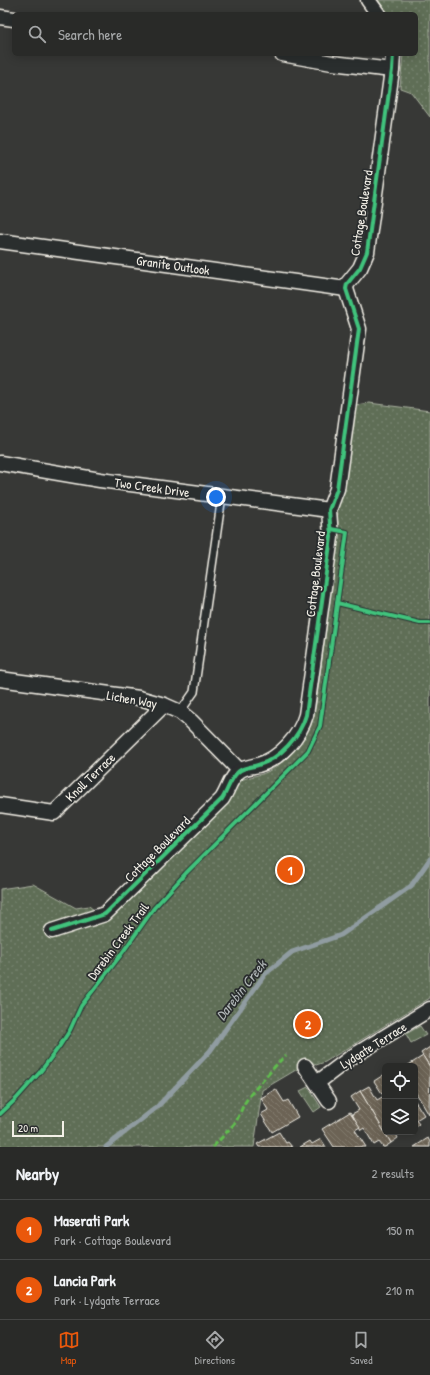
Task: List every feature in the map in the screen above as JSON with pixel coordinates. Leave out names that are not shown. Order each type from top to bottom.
[{"type":"street","points":[[368,0],[377,12]]},
{"type":"street","points":[[0,17],[12,19]]},
{"type":"street","points":[[293,56],[332,63],[392,70]]},
{"type":"street","name":"Cottage Boulevard","points":[[52,931],[105,914],[222,799],[234,776],[239,770],[257,766],[272,759],[293,740],[304,723],[331,537],[329,510],[337,489],[359,329],[346,289],[350,279],[364,261],[367,252],[393,56]]},
{"type":"street","name":"Granite Outlook","points":[[0,241],[346,289]]},
{"type":"street","name":"Two Creek Drive","points":[[0,463],[94,479],[329,510]]},
{"type":"street","name":"Lichen Way","points":[[0,679],[139,698],[164,704],[180,712],[191,721],[239,770]]},
{"type":"street","name":"Knoll Terrace","points":[[0,806],[54,813],[164,704]]},
{"type":"street","name":"Lydgate Terrace","points":[[317,1083],[350,1058],[430,1009]]},
{"type":"street","points":[[305,1066],[329,1101]]},
{"type":"lane","points":[[180,712],[194,692],[222,496]]},
{"type":"green space","points":[[378,0],[430,0],[430,117],[411,92],[400,88],[403,56],[418,56],[418,12],[387,12]]},
{"type":"green space","points":[[369,403],[430,411],[430,998],[325,1062],[316,1065],[311,1061],[262,1090],[254,1147],[0,1147],[0,889],[33,884],[76,908],[89,906],[107,921],[227,801],[238,782],[274,768],[287,758],[298,746],[311,725],[316,704],[338,536],[335,512],[344,492],[356,405]]},
{"type":"green space","points":[[420,1026],[426,1035],[411,1043],[406,1034]]},
{"type":"green space","points":[[308,1087],[321,1107],[314,1112],[300,1091]]},
{"type":"building","points":[[430,1047],[430,1067],[421,1053]]},
{"type":"building","points":[[423,1056],[430,1067],[429,1115],[418,1096],[418,1063],[412,1063]]},
{"type":"building","points":[[382,1076],[382,1093],[374,1081]]},
{"type":"building","points":[[369,1086],[377,1100],[382,1097],[382,1128],[360,1091]]},
{"type":"building","points":[[276,1089],[284,1102],[288,1100],[298,1117],[272,1132],[261,1114],[268,1110],[261,1098]]},
{"type":"building","points":[[360,1091],[382,1128],[382,1135],[386,1135],[391,1143],[385,1147],[383,1147],[379,1142],[374,1145],[364,1128],[361,1130],[352,1114],[359,1110],[351,1097]]},
{"type":"building","points":[[418,1106],[424,1115],[418,1119]]},
{"type":"building","points":[[350,1112],[360,1127],[355,1130],[366,1147],[334,1147],[322,1129]]},
{"type":"building","points":[[279,1132],[286,1143],[288,1142],[292,1147],[259,1147],[257,1144]]},
{"type":"building","points":[[386,1135],[396,1135],[398,1138],[391,1143]]},
{"type":"building","points":[[428,1138],[430,1147],[414,1147]]},
{"type":"building","points":[[321,1139],[326,1147],[300,1147],[310,1141],[312,1144]]},
{"type":"waterway","name":"Darebin Creek","points":[[106,1147],[157,1107],[210,1051],[265,974],[292,952],[341,935],[411,886],[430,859]]},
{"type":"marked path","points":[[213,1147],[236,1122],[250,1095],[286,1055]]},
{"type":"cycle path","points":[[52,931],[105,914],[222,799],[233,778],[240,770],[258,765],[274,758],[288,746],[303,723],[306,715],[331,537],[329,510],[337,489],[359,329],[346,289],[347,284],[360,268],[367,252],[393,56]]},
{"type":"cycle path","name":"Darebin Creek Trail","points":[[0,1114],[16,1099],[40,1072],[59,1047],[70,1030],[81,1006],[120,956],[154,908],[186,873],[308,751],[320,726],[347,532],[331,529]]},
{"type":"cycle path","points":[[337,603],[420,623],[430,623]]},
{"type":"place","name":"Maserati Park","points":[[290,870]]},
{"type":"place","name":"Lancia Park","points":[[308,1024]]}]
